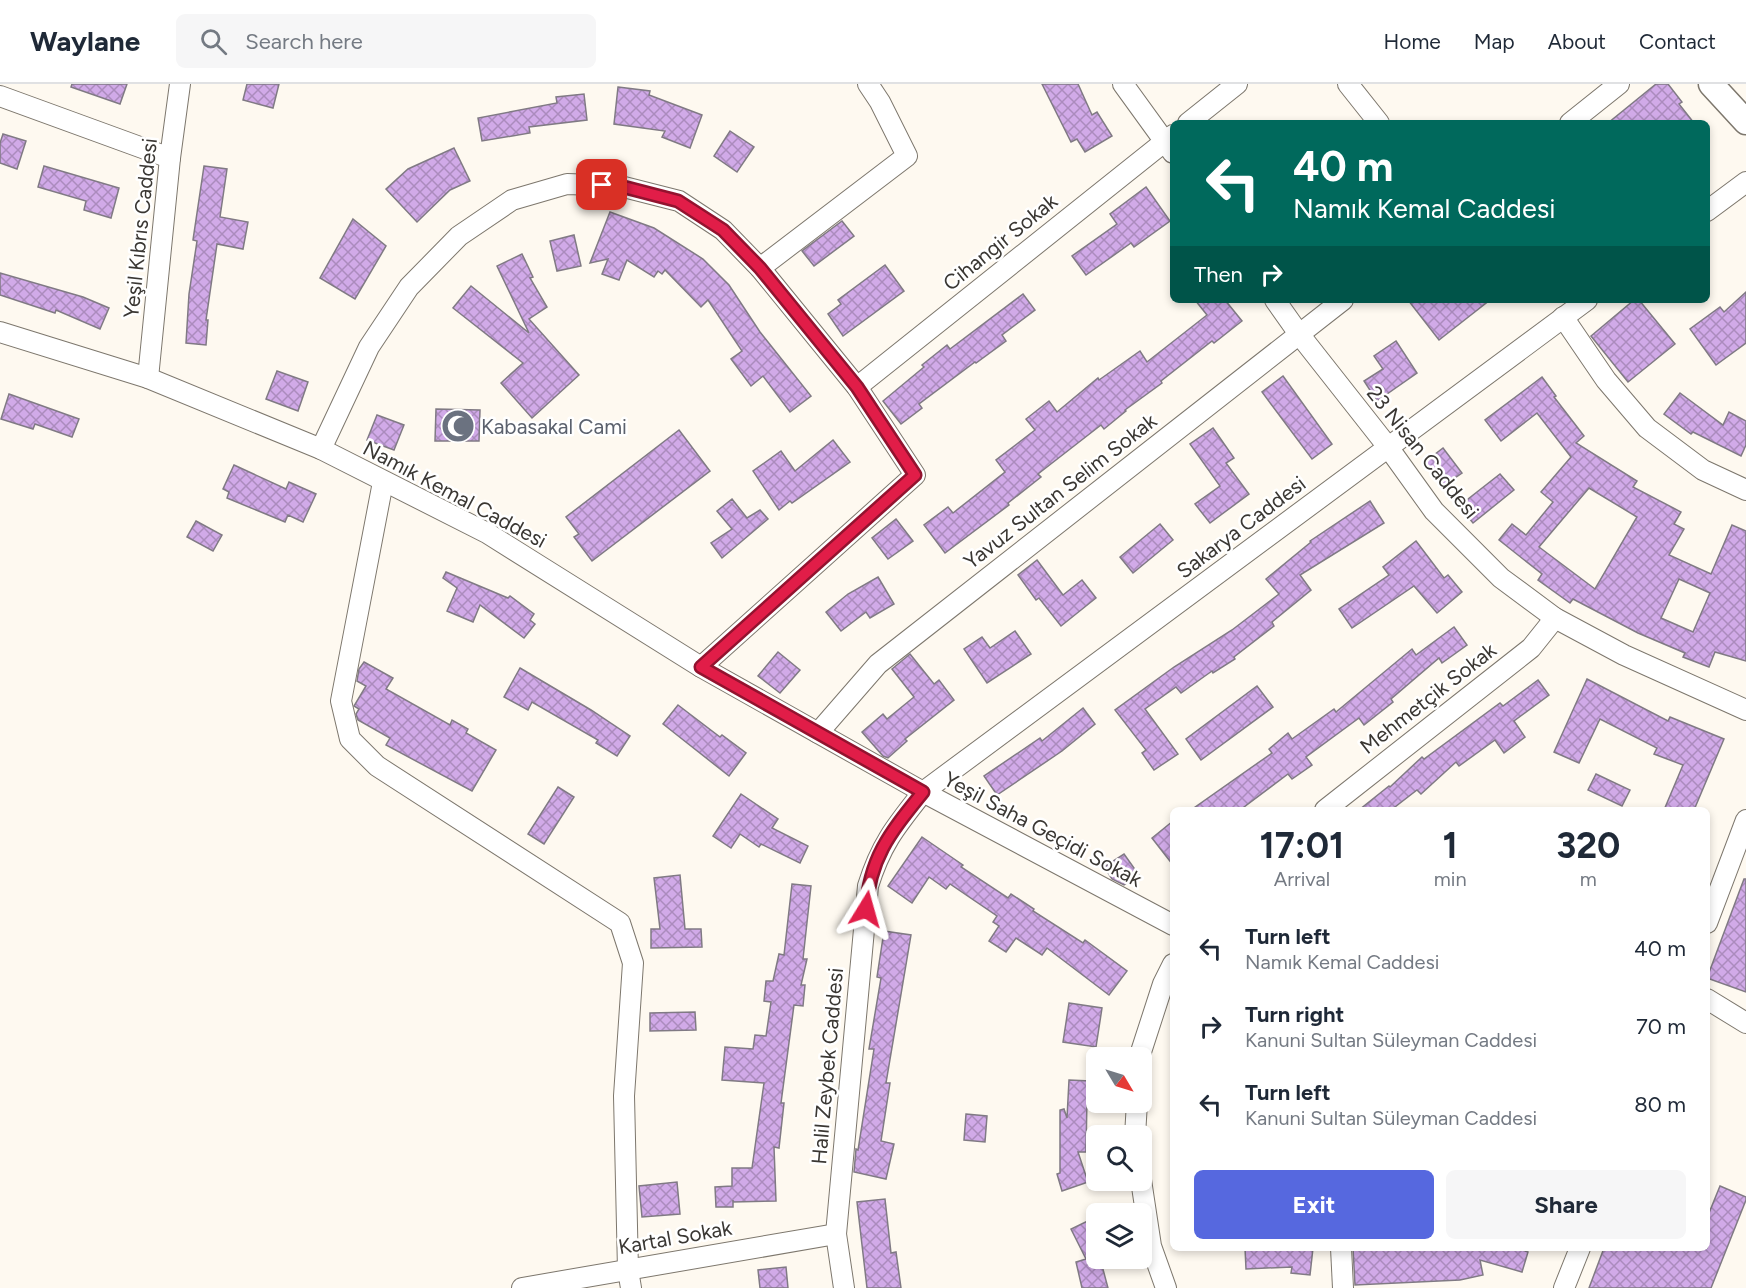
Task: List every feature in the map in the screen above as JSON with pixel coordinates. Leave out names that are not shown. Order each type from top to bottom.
[{"type":"street","name":"Yeşil Kıbrıs Caddesi","points":[[148,378],[170,158],[180,84]]},
{"type":"street","points":[[760,268],[907,156],[880,102],[868,84]]},
{"type":"street","points":[[1123,84],[1170,143]]},
{"type":"street","points":[[1192,120],[1238,84]]},
{"type":"street","points":[[1348,84],[1377,120]]},
{"type":"street","points":[[1574,120],[1619,84]]},
{"type":"street","points":[[1711,84],[1746,122]]},
{"type":"street","points":[[0,96],[170,158]]},
{"type":"street","name":"Cihangir Sokak","points":[[857,387],[1170,143]]},
{"type":"street","points":[[1710,209],[1746,182]]},
{"type":"street","points":[[321,449],[369,347],[410,287],[459,236],[512,200],[567,184],[620,186],[678,201],[723,230],[760,268],[857,387],[915,475],[701,667]]},
{"type":"street","name":"23 Nisan Caddesi","points":[[1277,303],[1388,447],[1434,511],[1501,578],[1554,618],[1624,655],[1746,710]]},
{"type":"street","name":"Yavuz Sultan Selim Sokak","points":[[818,732],[878,664],[1339,303]]},
{"type":"street","name":"Sakarya Caddesi","points":[[923,792],[1583,303]]},
{"type":"street","points":[[1563,317],[1606,380],[1647,428],[1702,470],[1746,490]]},
{"type":"street","name":"Namık Kemal Caddesi","points":[[0,332],[148,378],[321,449],[487,533],[701,667],[923,792]]},
{"type":"street","points":[[383,482],[340,701],[350,740],[377,766],[620,923],[633,963],[624,1096],[630,1279]]},
{"type":"street","name":"Mehmetçik Sokak","points":[[1329,807],[1531,648],[1554,618]]},
{"type":"street","name":"Yeşil Saha Geçidi Sokak","points":[[923,792],[1170,923]]},
{"type":"street","name":"Halil Zeybek Caddesi","points":[[844,1288],[836,1234],[868,886],[875,862],[888,836],[923,792]]},
{"type":"street","points":[[1710,915],[1746,820]]},
{"type":"street","points":[[1145,1047],[1164,1009],[1163,984],[1170,970]]},
{"type":"street","points":[[1710,1001],[1746,1023]]},
{"type":"street","points":[[1143,1191],[1151,1246],[1166,1288]]},
{"type":"street","name":"Kartal Sokak","points":[[522,1288],[630,1279],[836,1234]]},
{"type":"street","points":[[1341,1251],[1343,1288]]},
{"type":"street","points":[[1564,1288],[1579,1251]]},
{"type":"building","points":[[72,84],[127,84],[120,104],[71,87]]},
{"type":"building","points":[[247,84],[279,84],[273,108],[243,100]]},
{"type":"building","points":[[1042,84],[1078,84],[1092,115],[1097,112],[1112,136],[1085,152],[1077,139],[1071,142]]},
{"type":"building","points":[[1656,84],[1668,84],[1682,102],[1679,104],[1692,120],[1612,120]]},
{"type":"building","points":[[618,87],[650,91],[649,95],[702,115],[690,148],[662,137],[665,131],[614,124]]},
{"type":"building","points":[[584,94],[587,120],[529,127],[530,133],[482,141],[478,118],[557,103],[556,97]]},
{"type":"building","points":[[730,131],[754,147],[737,172],[714,156]]},
{"type":"building","points":[[3,134],[26,141],[17,169],[0,163],[0,143]]},
{"type":"building","points":[[454,148],[470,181],[450,190],[417,222],[386,189],[408,169]]},
{"type":"building","points":[[44,166],[119,188],[111,218],[84,210],[86,201],[38,187]]},
{"type":"building","points":[[204,166],[227,169],[220,217],[248,222],[243,249],[217,244],[206,320],[208,320],[206,345],[186,343],[189,294],[197,241],[193,240]]},
{"type":"building","points":[[1146,187],[1170,221],[1134,247],[1131,243],[1086,275],[1072,256],[1117,224],[1110,214]]},
{"type":"building","points":[[610,212],[654,228],[703,259],[729,285],[760,332],[811,396],[790,412],[763,376],[751,386],[731,359],[742,351],[708,300],[701,307],[665,270],[662,274],[658,271],[654,277],[627,260],[619,280],[602,274],[608,259],[590,263]]},
{"type":"building","points":[[353,219],[386,246],[355,299],[320,278]]},
{"type":"building","points":[[842,221],[854,236],[814,266],[802,251]]},
{"type":"building","points":[[574,235],[581,266],[557,271],[550,241]]},
{"type":"building","points":[[522,254],[533,277],[530,278],[547,307],[529,319],[579,375],[532,418],[501,383],[523,363],[453,308],[471,286],[529,333],[497,266]]},
{"type":"building","points":[[885,265],[904,291],[843,336],[828,314],[841,304],[838,300]]},
{"type":"building","points":[[0,273],[83,297],[109,308],[100,329],[56,310],[55,313],[0,295]]},
{"type":"building","points":[[1746,292],[1746,343],[1716,365],[1690,329],[1720,307],[1724,312]]},
{"type":"building","points":[[1023,294],[1035,310],[1002,335],[1006,341],[919,404],[922,408],[901,424],[883,401],[947,345],[950,349]]},
{"type":"building","points":[[1197,303],[1227,303],[1242,321],[1214,343],[1212,341],[1104,429],[1101,425],[1038,474],[1041,477],[1008,503],[1009,505],[945,553],[924,525],[948,507],[953,513],[1005,472],[996,460],[1035,430],[1026,419],[1049,401],[1057,412],[1098,378],[1099,380],[1140,351],[1147,362],[1207,315]]},
{"type":"building","points":[[1410,303],[1486,303],[1439,340]]},
{"type":"building","points":[[1630,303],[1641,303],[1675,344],[1628,382],[1591,336]]},
{"type":"building","points":[[1396,341],[1417,373],[1377,401],[1364,381],[1383,369],[1374,356]]},
{"type":"building","points":[[277,371],[308,382],[298,411],[266,399]]},
{"type":"building","points":[[1283,376],[1332,444],[1312,459],[1262,392]]},
{"type":"building","points":[[1542,377],[1556,396],[1554,397],[1584,436],[1576,443],[1637,481],[1633,487],[1681,512],[1674,524],[1684,529],[1669,555],[1711,574],[1732,525],[1746,531],[1746,661],[1715,652],[1709,667],[1683,657],[1685,653],[1638,633],[1573,599],[1570,603],[1538,580],[1542,574],[1499,540],[1512,524],[1526,535],[1553,502],[1541,492],[1571,457],[1537,413],[1501,441],[1485,420]],"holes":[[[1589,488],[1637,517],[1595,589],[1539,547]],[[1679,579],[1710,593],[1693,632],[1661,618]]]},
{"type":"building","points":[[1680,393],[1723,425],[1729,412],[1746,421],[1746,445],[1741,456],[1693,432],[1691,434],[1664,414]]},
{"type":"building","points":[[9,394],[79,419],[72,437],[35,424],[33,429],[1,419]]},
{"type":"building","name":"Kabasakal Cami","points":[[436,409],[480,410],[479,441],[435,441]]},
{"type":"building","points":[[377,415],[404,425],[394,450],[367,440]]},
{"type":"building","points":[[1213,428],[1234,458],[1226,463],[1249,494],[1210,523],[1195,504],[1220,486],[1190,444]]},
{"type":"building","points":[[679,430],[710,471],[592,561],[574,537],[579,534],[566,517]]},
{"type":"building","points":[[833,440],[850,462],[779,510],[753,471],[781,451],[795,471]]},
{"type":"building","points":[[1443,448],[1462,473],[1443,486],[1425,462]]},
{"type":"building","points":[[234,465],[286,489],[289,482],[316,494],[303,522],[288,515],[285,522],[227,498],[229,492],[223,489]]},
{"type":"building","points":[[1500,474],[1514,490],[1473,523],[1459,506]]},
{"type":"building","points":[[732,499],[747,518],[760,510],[768,519],[722,558],[711,543],[732,529],[717,511]]},
{"type":"building","points":[[1370,501],[1384,523],[1300,575],[1311,590],[1272,622],[1274,626],[1234,657],[1235,659],[1213,673],[1212,671],[1181,693],[1176,687],[1145,709],[1178,754],[1154,770],[1142,753],[1146,750],[1115,710],[1174,667],[1232,630],[1279,594],[1266,579],[1310,541]]},
{"type":"building","points":[[896,519],[913,541],[888,559],[872,538]]},
{"type":"building","points":[[196,521],[222,535],[213,551],[187,537]]},
{"type":"building","points":[[1160,524],[1173,540],[1133,573],[1120,557]]},
{"type":"building","points":[[1416,541],[1444,578],[1448,575],[1462,592],[1437,613],[1414,586],[1352,628],[1339,609],[1389,575],[1383,567]]},
{"type":"building","points":[[1037,560],[1063,595],[1082,580],[1096,598],[1061,626],[1039,598],[1036,600],[1018,575]]},
{"type":"building","points":[[446,572],[508,598],[510,596],[534,614],[530,620],[535,624],[524,638],[480,605],[473,622],[447,611],[457,588],[443,578]]},
{"type":"building","points":[[878,577],[894,604],[870,618],[866,612],[841,631],[826,612],[848,594]]},
{"type":"building","points":[[1454,627],[1467,645],[1442,663],[1439,658],[1391,699],[1393,702],[1364,725],[1359,718],[1306,757],[1312,765],[1292,779],[1288,774],[1244,807],[1195,807],[1272,753],[1269,749],[1288,733],[1292,739],[1334,709],[1336,712],[1412,649],[1416,655]]},
{"type":"building","points":[[1015,631],[1031,654],[987,683],[964,649],[982,637],[990,648]]},
{"type":"building","points":[[778,652],[800,670],[780,693],[758,676]]},
{"type":"building","points":[[910,654],[934,684],[939,680],[954,700],[905,739],[907,741],[888,758],[883,756],[862,732],[883,714],[887,719],[914,697],[892,669]]},
{"type":"building","points":[[364,662],[393,678],[386,689],[450,725],[452,720],[468,729],[466,733],[496,750],[472,791],[386,745],[390,738],[358,720],[356,714],[359,709],[354,706],[366,686],[357,681],[359,669]]},
{"type":"building","points":[[520,668],[630,736],[617,756],[596,743],[598,740],[532,702],[528,710],[504,697]]},
{"type":"building","points":[[1587,679],[1668,721],[1670,717],[1724,739],[1695,807],[1665,807],[1683,765],[1654,754],[1657,748],[1600,719],[1579,763],[1554,752]]},
{"type":"building","points":[[1538,680],[1549,695],[1514,721],[1525,737],[1504,753],[1495,740],[1459,766],[1456,762],[1421,794],[1417,790],[1395,807],[1363,807],[1390,787],[1422,757],[1424,759],[1500,703],[1503,706]]},
{"type":"building","points":[[1257,686],[1273,707],[1201,760],[1186,739]]},
{"type":"building","points":[[678,705],[720,737],[722,735],[746,753],[729,776],[663,724]]},
{"type":"building","points":[[1083,708],[1095,724],[1062,751],[997,795],[984,776],[1040,738],[1042,741]]},
{"type":"building","points":[[1596,774],[1630,790],[1622,806],[1588,790]]},
{"type":"building","points":[[558,787],[574,797],[544,844],[528,834]]},
{"type":"building","points":[[741,794],[778,819],[772,828],[808,846],[800,863],[761,844],[759,847],[740,834],[731,848],[713,836]]},
{"type":"building","points":[[1170,823],[1170,861],[1152,838]]},
{"type":"building","points":[[922,837],[963,865],[961,867],[1008,898],[1011,894],[1083,943],[1085,940],[1127,971],[1109,995],[1047,948],[1042,955],[1016,938],[1006,952],[989,941],[999,926],[993,922],[997,916],[950,884],[946,889],[929,877],[912,903],[888,886]]},
{"type":"building","points":[[1124,854],[1139,875],[1124,885],[1112,879],[1104,867]]},
{"type":"building","points":[[680,875],[685,929],[701,929],[702,947],[651,948],[651,929],[660,929],[654,878]]},
{"type":"building","points":[[1744,879],[1746,879],[1746,992],[1710,979],[1710,970]]},
{"type":"building","points":[[792,884],[811,886],[803,959],[807,959],[801,985],[805,985],[803,1006],[794,1005],[781,1103],[784,1103],[779,1148],[774,1147],[776,1201],[733,1202],[733,1207],[716,1207],[715,1187],[732,1186],[732,1168],[752,1168],[764,1083],[722,1080],[725,1047],[753,1049],[755,1035],[766,1036],[771,1002],[764,1001],[766,981],[773,981],[779,954],[784,955]]},
{"type":"building","points":[[884,931],[911,935],[886,1083],[890,1083],[881,1141],[894,1144],[886,1179],[854,1172],[874,1049],[869,1049],[881,978],[877,977]]},
{"type":"building","points":[[1069,1003],[1102,1008],[1096,1047],[1063,1042]]},
{"type":"building","points":[[695,1012],[696,1030],[650,1031],[650,1013]]},
{"type":"building","points":[[1069,1080],[1086,1081],[1086,1152],[1078,1152],[1086,1183],[1062,1191],[1057,1174],[1060,1173],[1060,1110],[1064,1109],[1067,1118]]},
{"type":"building","points":[[966,1114],[987,1116],[985,1142],[964,1140]]},
{"type":"building","points":[[677,1182],[680,1214],[642,1217],[639,1186]]},
{"type":"building","points":[[1720,1186],[1746,1197],[1711,1288],[1589,1288],[1603,1251],[1710,1251],[1710,1211]]},
{"type":"building","points":[[885,1199],[891,1253],[896,1252],[901,1288],[867,1288],[857,1202]]},
{"type":"building","points":[[1086,1222],[1086,1259],[1071,1229]]},
{"type":"building","points":[[1245,1251],[1313,1251],[1310,1275],[1291,1273],[1292,1267],[1246,1269]]},
{"type":"building","points":[[1353,1251],[1528,1252],[1522,1272],[1480,1260],[1483,1275],[1460,1280],[1355,1285]]},
{"type":"building","points":[[1086,1259],[1086,1269],[1103,1269],[1108,1288],[1082,1288],[1076,1262]]},
{"type":"building","points":[[786,1267],[788,1288],[760,1288],[758,1270]]},
{"type":"place","name":"Kabasakal Cami","points":[[458,426]]},
{"type":"route","points":[[602,185],[620,186],[678,201],[723,230],[760,268],[857,387],[915,475],[701,667],[923,792],[888,836],[875,862],[868,886],[866,909]]}]
